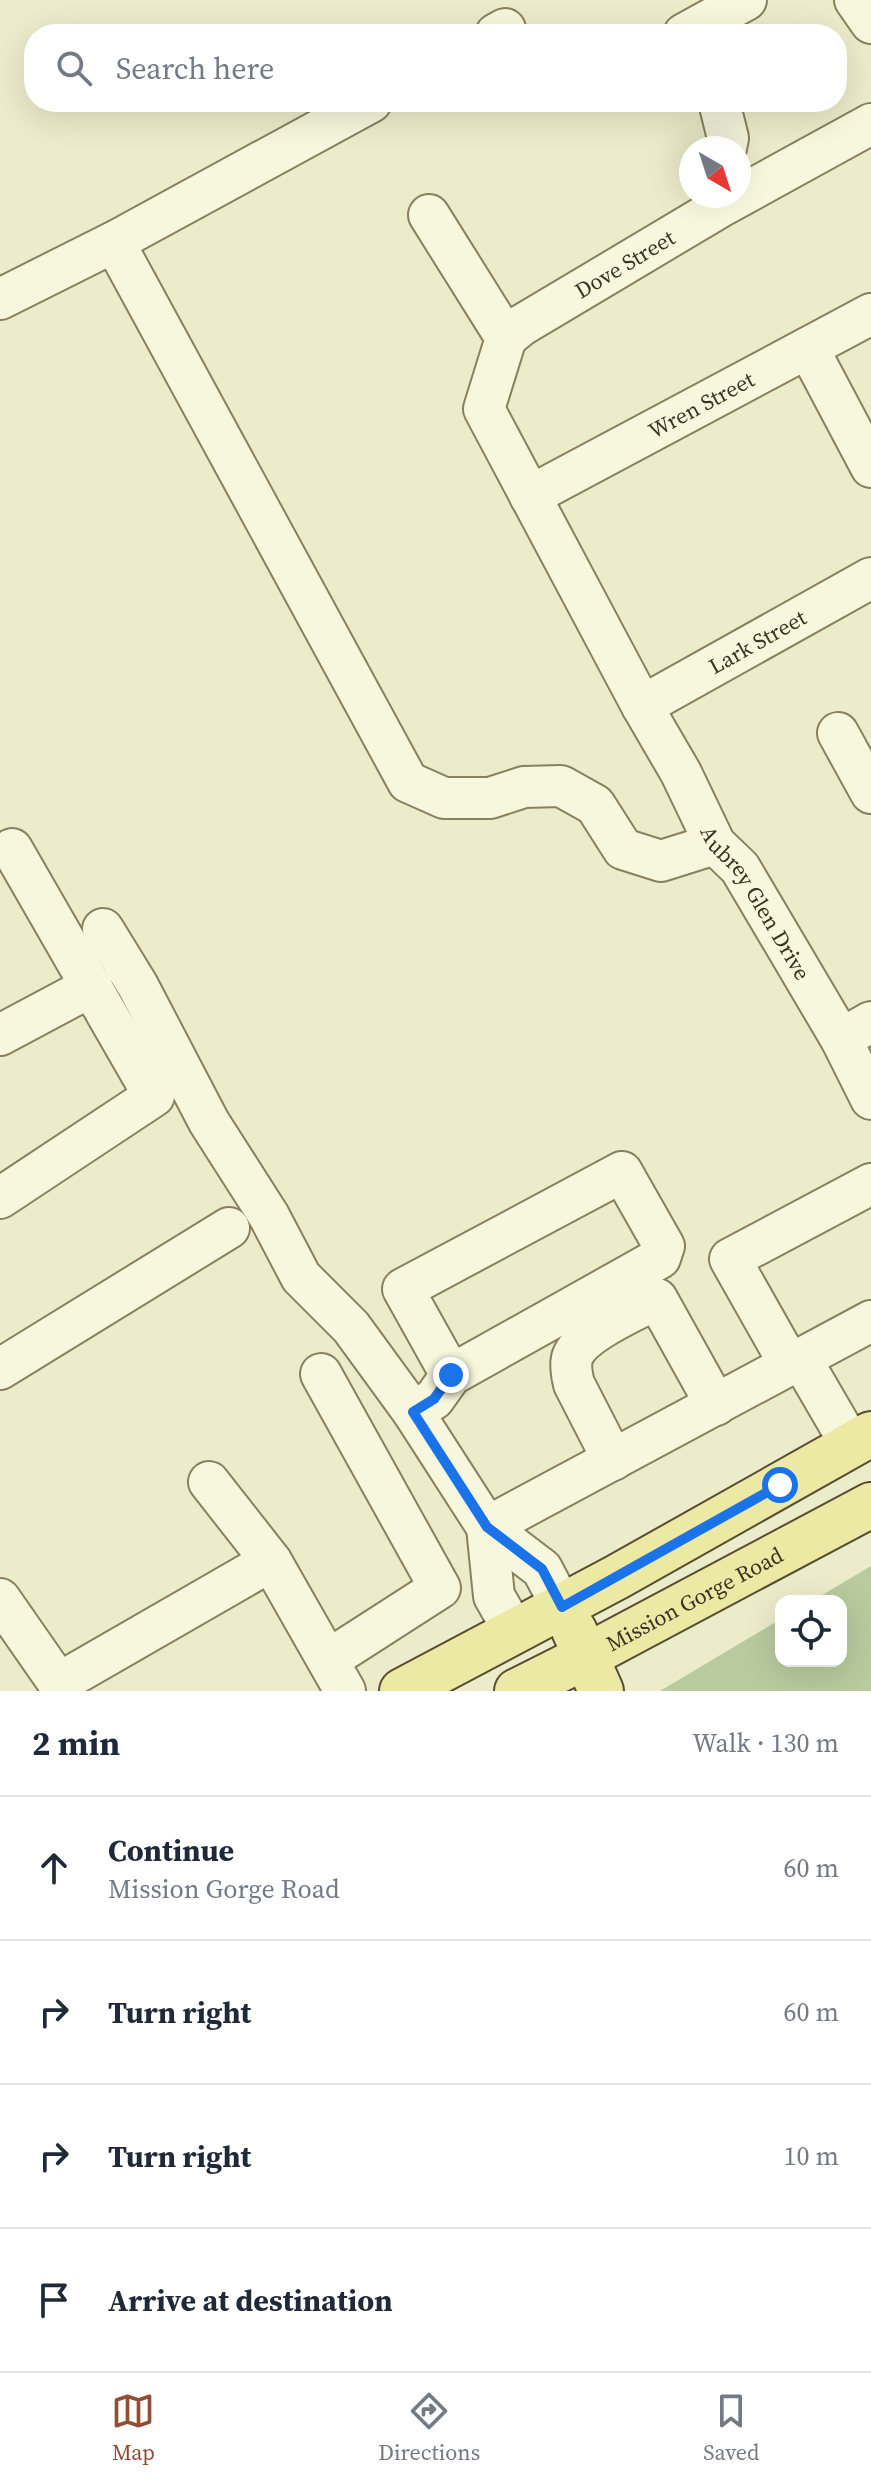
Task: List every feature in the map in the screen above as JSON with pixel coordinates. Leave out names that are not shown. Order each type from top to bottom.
[{"type":"main road","points":[[402,1691],[562,1607],[861,1440]]},
{"type":"main road","name":"Mission Gorge Road","points":[[531,1688],[594,1674],[871,1505]]},
{"type":"main road","points":[[562,1607],[594,1674]]},
{"type":"main road","points":[[514,1631],[531,1688]]},
{"type":"street","points":[[702,24],[746,0]]},
{"type":"street","points":[[855,0],[871,23]]},
{"type":"street","points":[[0,299],[114,242],[353,112]]},
{"type":"street","points":[[722,112],[728,136]]},
{"type":"street","name":"Dove Street","points":[[751,186],[871,124]]},
{"type":"street","name":"Dove Street","points":[[506,338],[710,208]]},
{"type":"street","points":[[429,215],[506,338]]},
{"type":"street","points":[[114,242],[408,782],[444,798],[490,798],[524,787],[561,786],[595,805],[623,849],[661,861],[715,844]]},
{"type":"street","name":"Wren Street","points":[[530,496],[871,314]]},
{"type":"street","name":"Aubrey Glen Drive","points":[[506,338],[484,409],[642,706],[681,773],[715,844],[740,868],[856,1031],[871,1099]]},
{"type":"street","points":[[808,348],[871,467]]},
{"type":"street","name":"Lark Street","points":[[642,706],[871,578]]},
{"type":"street","points":[[838,733],[871,791]]},
{"type":"street","points":[[0,1198],[154,1096],[12,849]]},
{"type":"street","points":[[103,929],[145,999],[209,1122],[269,1216],[301,1277],[351,1327],[413,1412],[487,1527],[542,1569],[562,1607]]},
{"type":"street","points":[[0,1035],[92,986]]},
{"type":"street","points":[[413,1412],[434,1399],[451,1375],[660,1258],[664,1246],[622,1172],[403,1289],[451,1375]]},
{"type":"street","points":[[861,1440],[796,1362],[730,1259],[871,1184]]},
{"type":"street","points":[[0,1369],[229,1228]]},
{"type":"street","points":[[613,1460],[574,1384],[573,1356],[584,1339],[657,1299],[716,1405]]},
{"type":"street","points":[[487,1527],[871,1321]]},
{"type":"street","points":[[209,1482],[271,1561],[336,1676],[440,1588],[321,1374]]},
{"type":"street","points":[[487,1527],[494,1596],[514,1631]]},
{"type":"street","points":[[0,1599],[61,1687],[271,1561]]},
{"type":"green space","points":[[871,1566],[871,1691],[660,1691],[775,1623],[775,1667],[847,1667],[847,1595],[822,1595]]},
{"type":"route","points":[[451,1375],[434,1399],[413,1412],[487,1527],[542,1569],[562,1607],[780,1485]]}]
